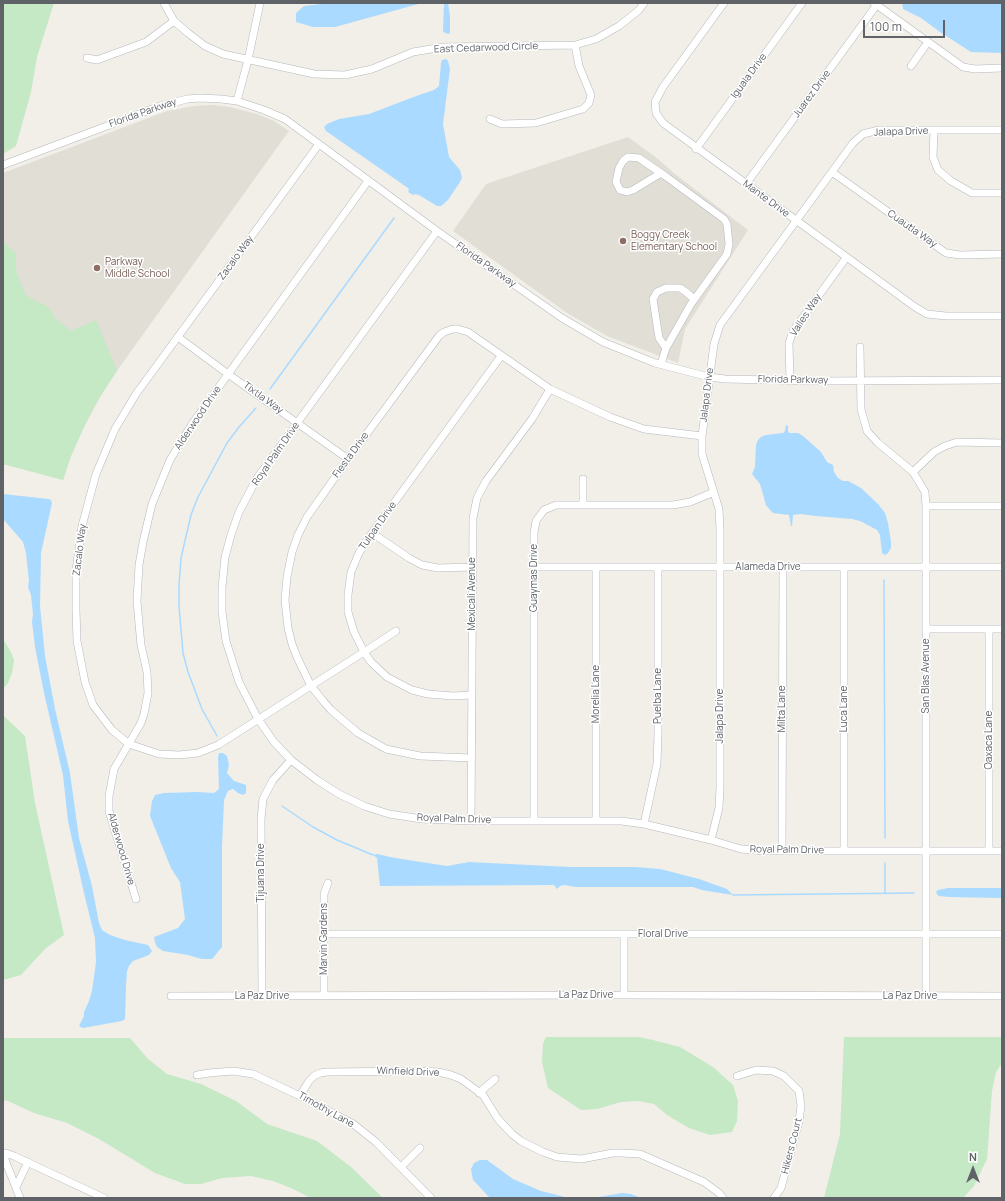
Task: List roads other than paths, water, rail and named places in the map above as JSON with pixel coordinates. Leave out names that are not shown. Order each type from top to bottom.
[{"type":"street","name":"East Cedarwood Circle","points":[[164,3],[174,21],[188,34],[205,46],[223,54],[314,74],[345,75],[372,69],[412,52],[443,47],[575,45],[596,39],[619,26],[639,10],[644,3]]},
{"type":"street","points":[[237,101],[248,60],[260,3]]},
{"type":"street","name":"Mante Drive","points":[[724,3],[663,87],[655,102],[656,113],[663,124],[846,258],[927,314],[946,316],[1002,316]]},
{"type":"street","name":"Iguala Drive","points":[[696,149],[802,3]]},
{"type":"street","points":[[876,4],[963,67],[975,69],[1002,68]]},
{"type":"street","name":"Juarez Drive","points":[[746,184],[876,4]]},
{"type":"street","points":[[87,58],[97,60],[146,42],[174,21]]},
{"type":"street","points":[[911,66],[928,42]]},
{"type":"street","points":[[490,119],[502,124],[536,123],[582,109],[589,103],[591,95],[579,66],[575,45]]},
{"type":"street","name":"Florida Parkway","points":[[3,165],[160,106],[187,99],[200,98],[237,101],[285,119],[437,231],[562,318],[603,342],[661,364],[709,377],[725,379],[821,381],[1002,380]]},
{"type":"street","name":"Jalapa Drive","points":[[711,840],[719,808],[720,787],[720,530],[719,509],[702,454],[702,436],[714,344],[720,325],[853,143],[863,134],[879,130],[1002,130]]},
{"type":"street","points":[[934,130],[933,157],[938,170],[951,181],[972,193],[1002,192]]},
{"type":"street","name":"Zacalo Way","points":[[319,144],[136,394],[115,429],[96,474],[82,526],[76,570],[77,641],[85,682],[93,705],[112,730],[128,744],[159,754],[190,755],[218,746],[396,631]]},
{"type":"street","points":[[661,173],[627,192],[620,190],[616,182],[619,168],[623,161],[628,157],[639,158],[661,173],[724,219],[729,244],[727,254],[694,299],[666,348],[661,364]]},
{"type":"street","name":"Cuautla Way","points":[[832,172],[946,253],[960,255],[1002,254]]},
{"type":"street","name":"Alderwood Drive","points":[[136,899],[109,811],[109,796],[114,769],[142,722],[146,710],[148,693],[147,672],[139,624],[138,594],[139,566],[152,504],[165,472],[192,424],[368,181]]},
{"type":"street","name":"Royal Palm Drive","points":[[437,231],[298,424],[257,478],[239,512],[230,535],[225,557],[222,587],[222,612],[226,641],[238,682],[258,719],[274,742],[291,760],[317,780],[339,794],[364,806],[389,814],[422,819],[471,821],[621,821],[644,824],[711,840],[741,849],[766,851],[1002,851]]},
{"type":"street","name":"Valles Way","points":[[790,380],[789,343],[793,331],[846,258]]},
{"type":"street","points":[[666,348],[659,338],[653,299],[657,292],[666,288],[680,288],[694,299]]},
{"type":"street","name":"Fiesta Drive","points":[[472,758],[420,756],[386,749],[358,733],[331,710],[311,686],[302,670],[292,644],[288,628],[285,600],[292,552],[303,525],[348,459],[439,336],[448,330],[458,329],[468,332],[550,389],[610,417],[644,429],[702,436]]},
{"type":"street","name":"Tixtla Way","points":[[178,337],[348,459]]},
{"type":"street","name":"San Blas Avenue","points":[[860,347],[861,409],[867,431],[913,472],[925,492],[927,567],[926,996]]},
{"type":"street","name":"Tulpan Drive","points":[[471,695],[453,696],[428,694],[412,690],[387,677],[371,662],[354,632],[348,612],[348,595],[351,572],[359,553],[501,356]]},
{"type":"street","name":"Mexicali Avenue","points":[[471,821],[473,518],[477,498],[486,481],[532,419],[550,389]]},
{"type":"street","points":[[913,472],[934,452],[957,442],[1002,443]]},
{"type":"street","points":[[582,505],[583,479]]},
{"type":"street","name":"Guaymas Drive","points":[[534,821],[534,533],[536,521],[544,510],[556,505],[673,505],[690,502],[714,492]]},
{"type":"street","points":[[926,506],[1002,506]]},
{"type":"street","points":[[372,533],[422,565],[438,568],[472,567]]},
{"type":"street","name":"Alameda Drive","points":[[534,567],[1002,567]]},
{"type":"street","name":"Morelia Lane","points":[[596,567],[596,821]]},
{"type":"street","name":"Puelba Lane","points":[[644,824],[657,764],[658,567]]},
{"type":"street","name":"Milta Lane","points":[[782,850],[783,567]]},
{"type":"street","name":"Luca Lane","points":[[844,567],[844,851]]},
{"type":"street","points":[[926,629],[1002,629]]},
{"type":"street","name":"Oaxaca Lane","points":[[989,629],[989,851]]},
{"type":"street","name":"Tijuana Drive","points":[[262,996],[261,819],[263,799],[273,780],[291,760]]},
{"type":"street","name":"Marvin Gardens","points":[[324,996],[324,894],[328,883]]},
{"type":"street","name":"Floral Drive","points":[[324,934],[1002,934]]},
{"type":"street","points":[[624,934],[624,995]]},
{"type":"street","name":"La Paz Drive","points":[[171,996],[1002,996]]},
{"type":"street","name":"Hikers Court","points":[[738,1076],[756,1070],[773,1070],[784,1076],[799,1091],[801,1106],[799,1122],[781,1188],[774,1198]]},
{"type":"street","name":"Winfield Drive","points":[[300,1096],[309,1081],[314,1076],[327,1072],[422,1071],[451,1075],[461,1079],[479,1093],[489,1103],[498,1119],[512,1134],[521,1141],[543,1152],[557,1157],[581,1159],[621,1152],[640,1154],[704,1182],[715,1189],[723,1198]]},
{"type":"street","name":"Timothy Lane","points":[[198,1075],[209,1072],[245,1072],[263,1078],[352,1123],[376,1142],[431,1198]]},
{"type":"street","points":[[479,1093],[494,1079]]},
{"type":"street","points":[[401,1167],[420,1148]]},
{"type":"street","points":[[20,1198],[5,1160],[6,1153],[104,1198]]},
{"type":"street","points":[[16,1187],[28,1162]]},
{"type":"water","points":[[331,3],[422,3],[335,27],[313,27],[296,22],[296,13],[304,6]]},
{"type":"water","points":[[444,3],[448,3],[450,16],[450,33],[448,34],[443,32]]},
{"type":"water","points":[[902,3],[1002,3],[1002,53],[971,52],[921,18],[903,9]]},
{"type":"water","points":[[446,59],[450,69],[443,124],[449,157],[460,170],[462,178],[448,200],[441,206],[437,206],[419,195],[413,195],[408,192],[408,188],[326,131],[324,127],[327,124],[339,119],[369,114],[434,90],[439,86],[442,60]]},
{"type":"water","points":[[786,425],[788,426],[789,433],[798,433],[821,452],[827,462],[833,465],[834,472],[838,478],[843,481],[848,481],[861,488],[878,504],[885,513],[888,523],[891,548],[888,553],[885,555],[882,553],[880,535],[877,530],[860,521],[800,514],[793,515],[791,526],[789,515],[773,513],[766,505],[760,484],[752,474],[755,467],[756,445],[761,437],[783,433]]},
{"type":"water","points":[[3,494],[48,499],[51,500],[52,503],[41,553],[40,606],[45,656],[55,709],[70,773],[79,838],[92,886],[99,923],[102,930],[110,935],[125,940],[148,945],[152,951],[149,955],[133,961],[129,966],[127,971],[125,1019],[122,1021],[83,1028],[79,1026],[84,1016],[84,1012],[92,991],[96,962],[95,938],[68,821],[63,775],[35,647],[31,595],[28,587],[29,581],[26,553],[23,542],[3,519]]},
{"type":"water","points":[[219,753],[223,753],[227,756],[229,765],[227,773],[234,781],[246,785],[246,793],[243,795],[233,789],[228,791],[224,800],[222,847],[222,947],[212,959],[202,959],[163,951],[157,947],[155,942],[154,937],[178,928],[185,919],[180,882],[171,868],[150,816],[152,801],[155,795],[164,793],[214,793],[219,789]]},
{"type":"water","points":[[377,854],[447,866],[469,862],[570,867],[635,867],[660,869],[699,879],[727,889],[733,895],[693,887],[576,887],[564,885],[557,889],[554,885],[380,886],[377,858],[373,855]]},
{"type":"water","points":[[948,888],[1002,888],[1002,898],[949,897],[939,896],[936,892],[938,890]]},
{"type":"water","points":[[480,1160],[487,1160],[513,1179],[541,1191],[569,1198],[490,1198],[473,1180],[471,1169],[474,1163]]},
{"type":"water","points":[[622,1193],[631,1194],[641,1198],[593,1198]]},
{"type":"waterway","points":[[270,389],[394,218]]},
{"type":"waterway","points":[[217,736],[202,709],[188,672],[183,653],[179,606],[181,558],[191,515],[198,497],[227,443],[256,408]]},
{"type":"waterway","points":[[884,580],[885,838]]},
{"type":"waterway","points":[[282,806],[313,827],[337,840],[373,855]]},
{"type":"waterway","points":[[885,863],[885,893]]},
{"type":"waterway","points":[[733,895],[914,893]]},
{"type":"place","name":"Boggy Creek Elementary School","points":[[623,241]]},
{"type":"place","name":"Parkway Middle School","points":[[97,268]]}]
